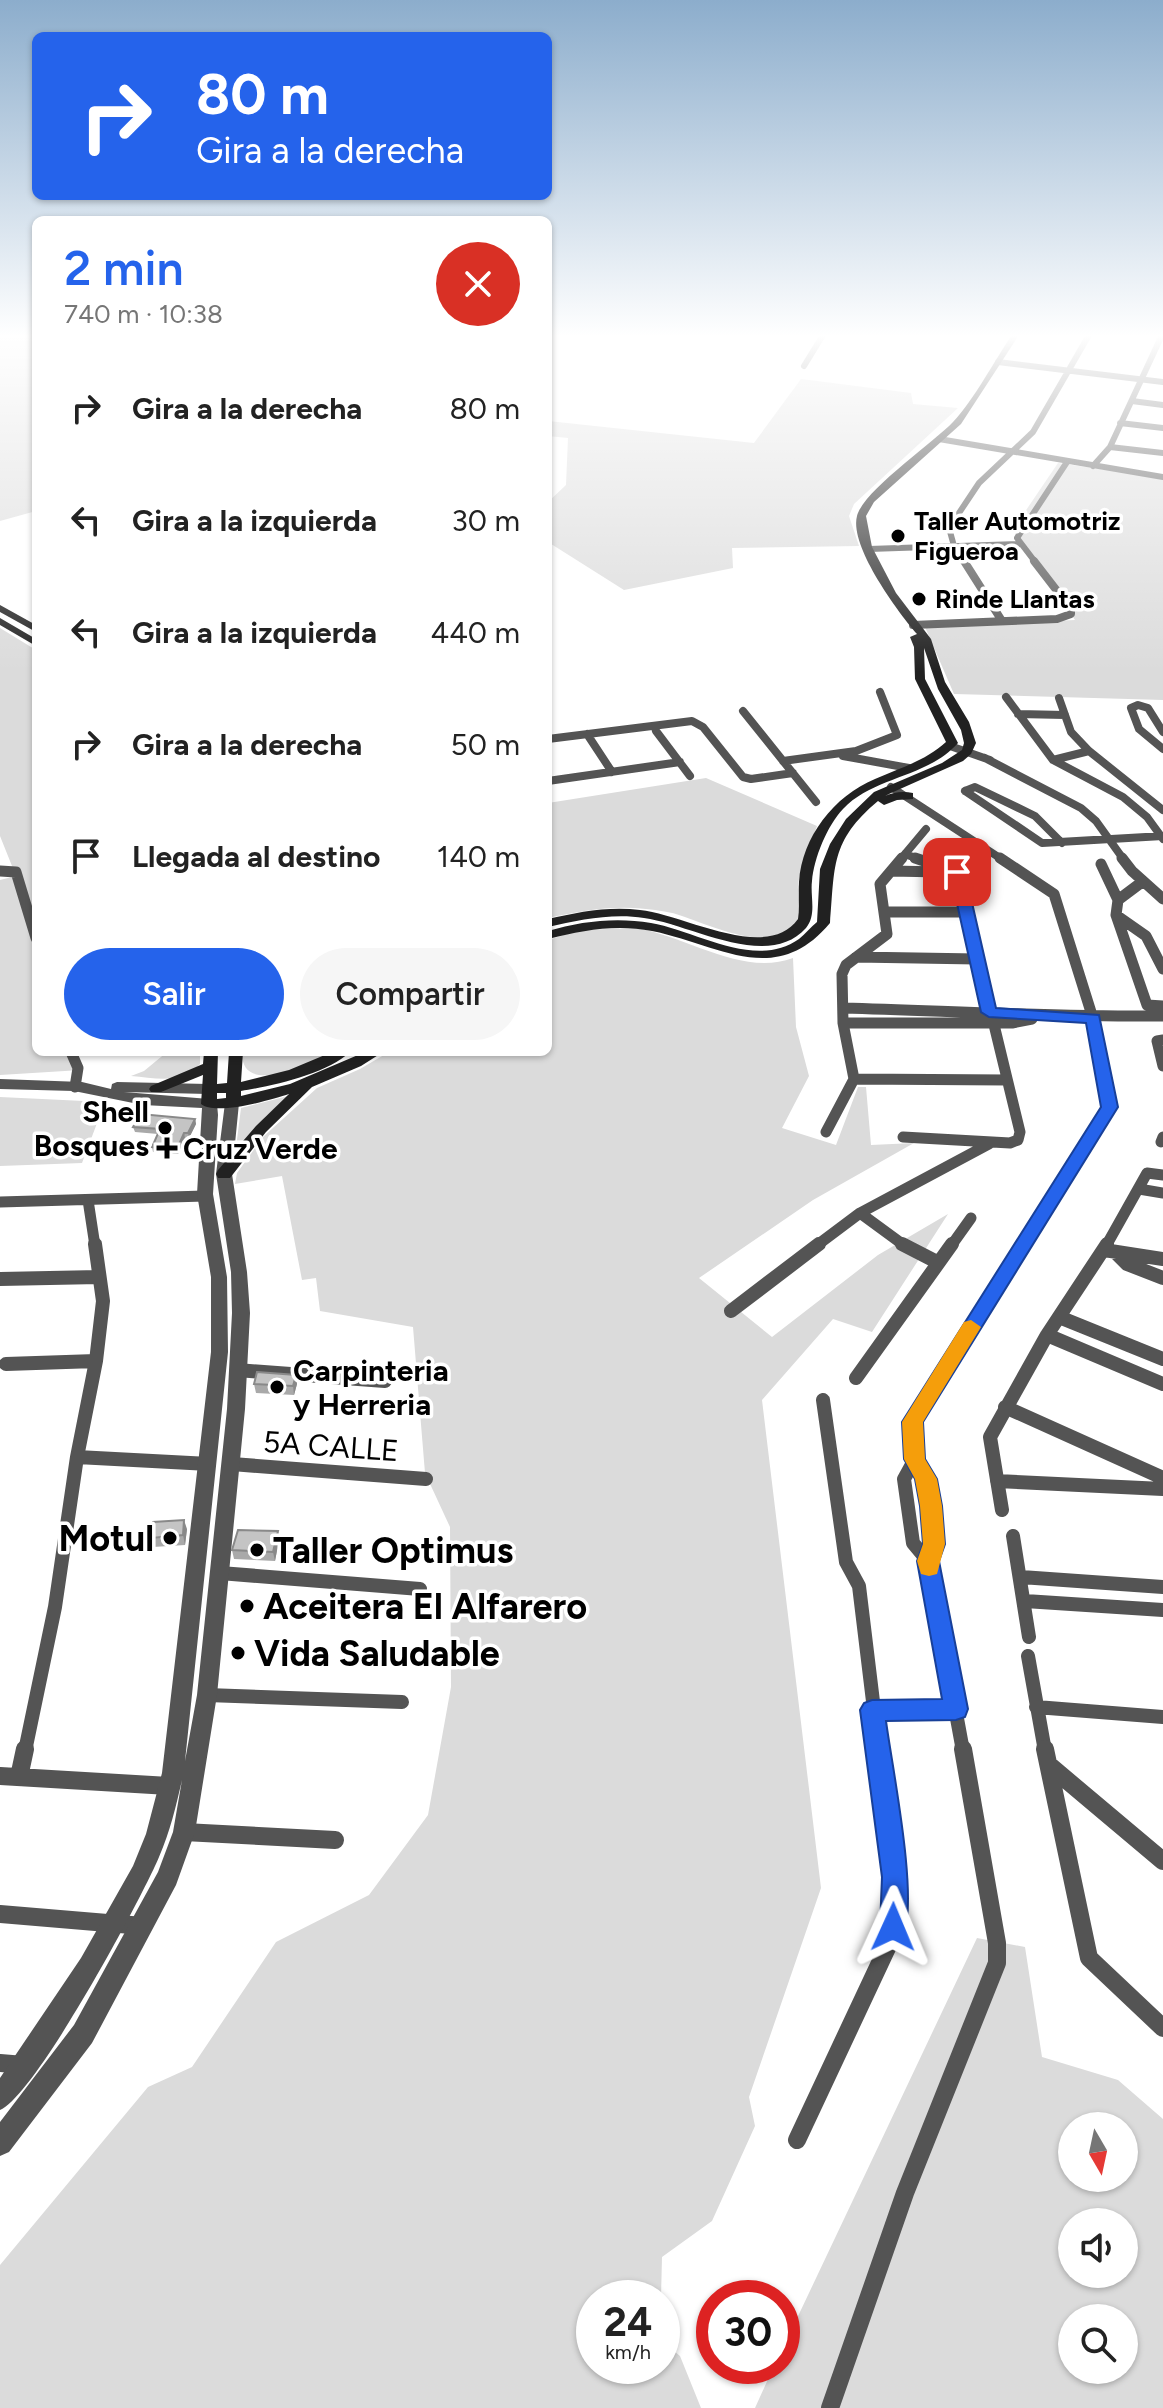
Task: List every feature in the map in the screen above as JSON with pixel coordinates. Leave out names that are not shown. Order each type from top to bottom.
[{"type":"main road","points":[[552,934],[626,924],[654,927],[729,952],[757,956],[780,953],[798,945],[823,923],[826,874],[834,847],[849,824],[873,799],[891,787],[945,767],[967,752],[970,743],[966,731],[937,678],[922,633],[888,587],[862,530],[864,510],[871,500],[930,447]]},
{"type":"main road","points":[[0,608],[32,627]]},
{"type":"main road","points":[[0,621],[32,641]]},
{"type":"main road","points":[[891,787],[887,781],[950,746],[951,738],[920,679],[914,626]]},
{"type":"main road","points":[[552,922],[625,912],[664,918],[752,943],[790,934],[801,925],[806,913],[805,880],[809,863],[837,807],[861,789],[906,770]]},
{"type":"main road","points":[[826,874],[857,825],[871,811],[891,797],[909,796]]},
{"type":"main road","points":[[233,1096],[236,1056]]},
{"type":"main road","points":[[233,1096],[291,1076],[334,1056]]},
{"type":"main road","points":[[210,1059],[209,1097],[272,1096],[367,1056]]},
{"type":"main road","points":[[156,1089],[210,1059]]},
{"type":"main road","points":[[224,1174],[261,1129],[314,1081]]},
{"type":"street","points":[[986,447],[1163,477]]},
{"type":"street","points":[[1002,621],[949,537],[951,522],[979,483],[1017,447]]},
{"type":"street","points":[[1093,466],[1110,447]]},
{"type":"street","points":[[1113,447],[1163,453]]},
{"type":"street","points":[[914,626],[1068,616],[1071,609],[1020,544],[1019,532],[1067,462]]},
{"type":"street","points":[[869,549],[1020,544]]},
{"type":"street","points":[[783,761],[870,749],[897,735],[880,692]]},
{"type":"street","points":[[1006,697],[1053,760],[1123,797],[1147,817],[1162,837]]},
{"type":"street","points":[[1059,698],[1071,732],[1089,751],[1163,810]]},
{"type":"street","points":[[1163,732],[1148,708],[1141,705],[1131,708],[1139,729],[1163,749]]},
{"type":"street","points":[[743,711],[816,802]]},
{"type":"street","points":[[1018,714],[1065,715]]},
{"type":"street","points":[[552,738],[692,721],[703,727],[743,777],[751,779],[793,773]]},
{"type":"street","points":[[656,731],[690,776]]},
{"type":"street","points":[[587,734],[612,772]]},
{"type":"street","points":[[950,746],[985,758],[999,768],[1020,775],[1081,808],[1142,882],[1163,899]]},
{"type":"street","points":[[1053,760],[1089,751]]},
{"type":"street","points":[[845,754],[906,770]]},
{"type":"street","points":[[552,780],[680,762]]},
{"type":"street","points":[[891,787],[1054,894],[1094,1023],[1109,1107],[912,1422],[915,1459],[926,1479],[931,1506],[934,1544],[928,1561]]},
{"type":"street","points":[[1062,843],[1035,816],[975,787],[965,791],[1040,842],[1062,843],[1162,837]]},
{"type":"street","points":[[826,1132],[854,1079],[843,1023],[842,974],[846,965],[887,933],[880,884],[926,829]]},
{"type":"street","points":[[905,854],[957,872]]},
{"type":"street","points":[[1101,864],[1118,900],[1116,915],[1147,1005],[1163,1006]]},
{"type":"street","points":[[0,871],[16,872],[32,925]]},
{"type":"street","points":[[891,871],[957,872]]},
{"type":"street","points":[[903,1137],[992,1143],[1018,1140],[1020,1132],[957,872]]},
{"type":"street","points":[[1118,900],[1142,882]]},
{"type":"street","points":[[884,912],[966,912]]},
{"type":"street","points":[[1116,915],[1135,925],[1151,940],[1163,969]]},
{"type":"street","points":[[855,957],[977,959]]},
{"type":"street","points":[[844,1008],[990,1018],[1012,1023],[1043,1017],[1094,1023],[1163,1023]]},
{"type":"street","points":[[1094,1023],[1163,1016]]},
{"type":"street","points":[[843,1023],[990,1018]]},
{"type":"street","points":[[1162,1060],[1157,1041],[1163,1040]]},
{"type":"street","points":[[73,1056],[78,1068],[75,1087]]},
{"type":"street","points":[[854,1079],[1007,1080]]},
{"type":"street","points":[[0,1084],[156,1089],[209,1097]]},
{"type":"street","points":[[75,1087],[143,1100],[209,1097]]},
{"type":"street","points":[[0,2143],[59,2070],[83,2034],[168,1877],[184,1832],[207,1695],[232,1464],[241,1313],[239,1272],[224,1174],[233,1096]]},
{"type":"street","points":[[0,2098],[26,2066],[115,1925],[143,1872],[158,1832],[169,1786],[209,1464],[220,1288],[205,1196],[213,1126],[209,1097]]},
{"type":"street","points":[[731,1311],[860,1213],[992,1143]]},
{"type":"street","points":[[1002,1510],[990,1437],[1047,1335],[1109,1251],[1147,1173],[1163,1175]]},
{"type":"street","points":[[1139,1189],[1163,1193]]},
{"type":"street","points":[[0,1202],[205,1196]]},
{"type":"street","points":[[19,1777],[55,1607],[77,1457],[96,1361],[103,1301],[88,1200]]},
{"type":"street","points":[[860,1213],[910,1250],[937,1262]]},
{"type":"street","points":[[856,1378],[971,1218]]},
{"type":"street","points":[[1109,1251],[1163,1259]]},
{"type":"street","points":[[1109,1251],[1127,1264],[1163,1278]]},
{"type":"street","points":[[0,1279],[99,1277]]},
{"type":"street","points":[[1059,1317],[1163,1359]]},
{"type":"street","points":[[1047,1335],[1163,1384]]},
{"type":"street","points":[[6,1364],[96,1361]]},
{"type":"street","points":[[237,1370],[385,1381]]},
{"type":"street","points":[[797,2140],[887,1948],[893,1927],[894,1877],[859,1586],[846,1562],[823,1400]]},
{"type":"street","points":[[1005,1407],[1163,1478]]},
{"type":"street","points":[[77,1457],[209,1464]]},
{"type":"street","points":[[830,2408],[905,2193],[997,1963],[997,1943],[928,1561],[913,1543],[904,1479],[915,1459]]},
{"type":"street","name":"5A CALLE","points":[[232,1464],[426,1479]]},
{"type":"street","points":[[997,1481],[1163,1489]]},
{"type":"street","points":[[1013,1536],[1029,1637]]},
{"type":"street","points":[[220,1573],[420,1589]]},
{"type":"street","points":[[1021,1577],[1163,1587]]},
{"type":"street","points":[[1025,1601],[1163,1610]]},
{"type":"street","points":[[1028,1656],[1089,1958],[1163,2028]]},
{"type":"street","points":[[207,1695],[402,1702]]},
{"type":"street","points":[[1036,1707],[1163,1717]]},
{"type":"street","points":[[872,1710],[956,1709]]},
{"type":"street","points":[[1050,1766],[1163,1861]]},
{"type":"street","points":[[0,1776],[169,1786]]},
{"type":"street","points":[[184,1832],[335,1840]]},
{"type":"street","points":[[0,1914],[143,1926]]},
{"type":"street","points":[[0,2063],[59,2070]]},
{"type":"shaded area","points":[[0,447],[32,447],[32,512],[0,521]]},
{"type":"shaded area","points":[[568,447],[915,447],[854,504],[849,516],[859,546],[732,548],[733,568],[624,590],[552,545],[552,498],[566,485]]},
{"type":"shaded area","points":[[1058,463],[1163,478],[1163,700],[954,694],[925,627],[1075,620],[1016,538],[1014,528]]},
{"type":"shaded area","points":[[0,628],[32,648],[32,1056],[76,1056],[81,1070],[0,1075],[0,880],[16,876],[0,836]]},
{"type":"shaded area","points":[[706,778],[817,826],[799,877],[799,917],[787,931],[774,937],[758,938],[655,910],[597,909],[552,917],[552,802]]},
{"type":"shaded area","points":[[636,928],[755,963],[774,963],[793,958],[796,1027],[809,1076],[782,1128],[836,1145],[858,1087],[866,1087],[871,1145],[914,1143],[813,1200],[699,1278],[772,1337],[878,1255],[948,1214],[872,1332],[833,1319],[762,1400],[821,1888],[749,2097],[755,2126],[712,2221],[662,2257],[661,2280],[576,2280],[576,2384],[680,2384],[680,2356],[701,2408],[0,2408],[0,2265],[148,2087],[192,2067],[276,1942],[369,1895],[428,1815],[451,1687],[450,1527],[425,1473],[413,1327],[320,1311],[316,1278],[302,1280],[282,1176],[235,1184],[237,1173],[263,1137],[317,1088],[382,1056],[552,1056],[552,939],[580,930]]},
{"type":"shaded area","points":[[162,1056],[200,1056],[200,1064],[193,1071],[177,1078],[131,1076],[144,1071]]},
{"type":"shaded area","points":[[243,1056],[324,1056],[295,1069],[265,1075],[253,1073],[245,1066]]},
{"type":"shaded area","points":[[292,1095],[266,1116],[235,1155],[241,1108]]},
{"type":"shaded area","points":[[0,1097],[105,1102],[82,1163],[0,1166]]},
{"type":"shaded area","points":[[977,1938],[1025,1947],[1042,2057],[1118,2080],[1163,2119],[1163,2408],[755,2408],[766,2384],[800,2384],[800,2312]]},
{"type":"building","name":"Shell Bosques","points":[[140,1114],[195,1119],[177,1149],[152,1147],[160,1129],[133,1127]]},
{"type":"building","points":[[257,1372],[296,1375],[293,1386],[254,1384]]},
{"type":"building","points":[[184,1520],[183,1535],[151,1538],[153,1522]]},
{"type":"building","points":[[238,1530],[278,1531],[273,1552],[232,1550]]},
{"type":"slow traffic","points":[[929,1567],[934,1544],[931,1506],[926,1479],[915,1459],[912,1422],[971,1327]]},
{"type":"place","name":"Taller Automotriz Figueroa","points":[[898,536]]},
{"type":"place","name":"Rinde Llantas","points":[[919,599]]},
{"type":"place","name":"Shell Bosques","points":[[165,1128]]},
{"type":"place","name":"Cruz Verde","points":[[167,1148]]},
{"type":"place","name":"Carpinteria y Herreria","points":[[277,1387]]},
{"type":"place","name":"Motul","points":[[170,1538]]},
{"type":"place","name":"Taller Optimus","points":[[257,1550]]},
{"type":"place","name":"Aceitera El Alfarero","points":[[247,1606]]},
{"type":"place","name":"Vida Saludable","points":[[238,1653]]},
{"type":"route","points":[[893,1927],[894,1877],[872,1710],[956,1709],[928,1561],[934,1544],[931,1506],[926,1479],[915,1459],[912,1422],[1109,1107],[1093,1018],[989,1012],[957,872]]}]
